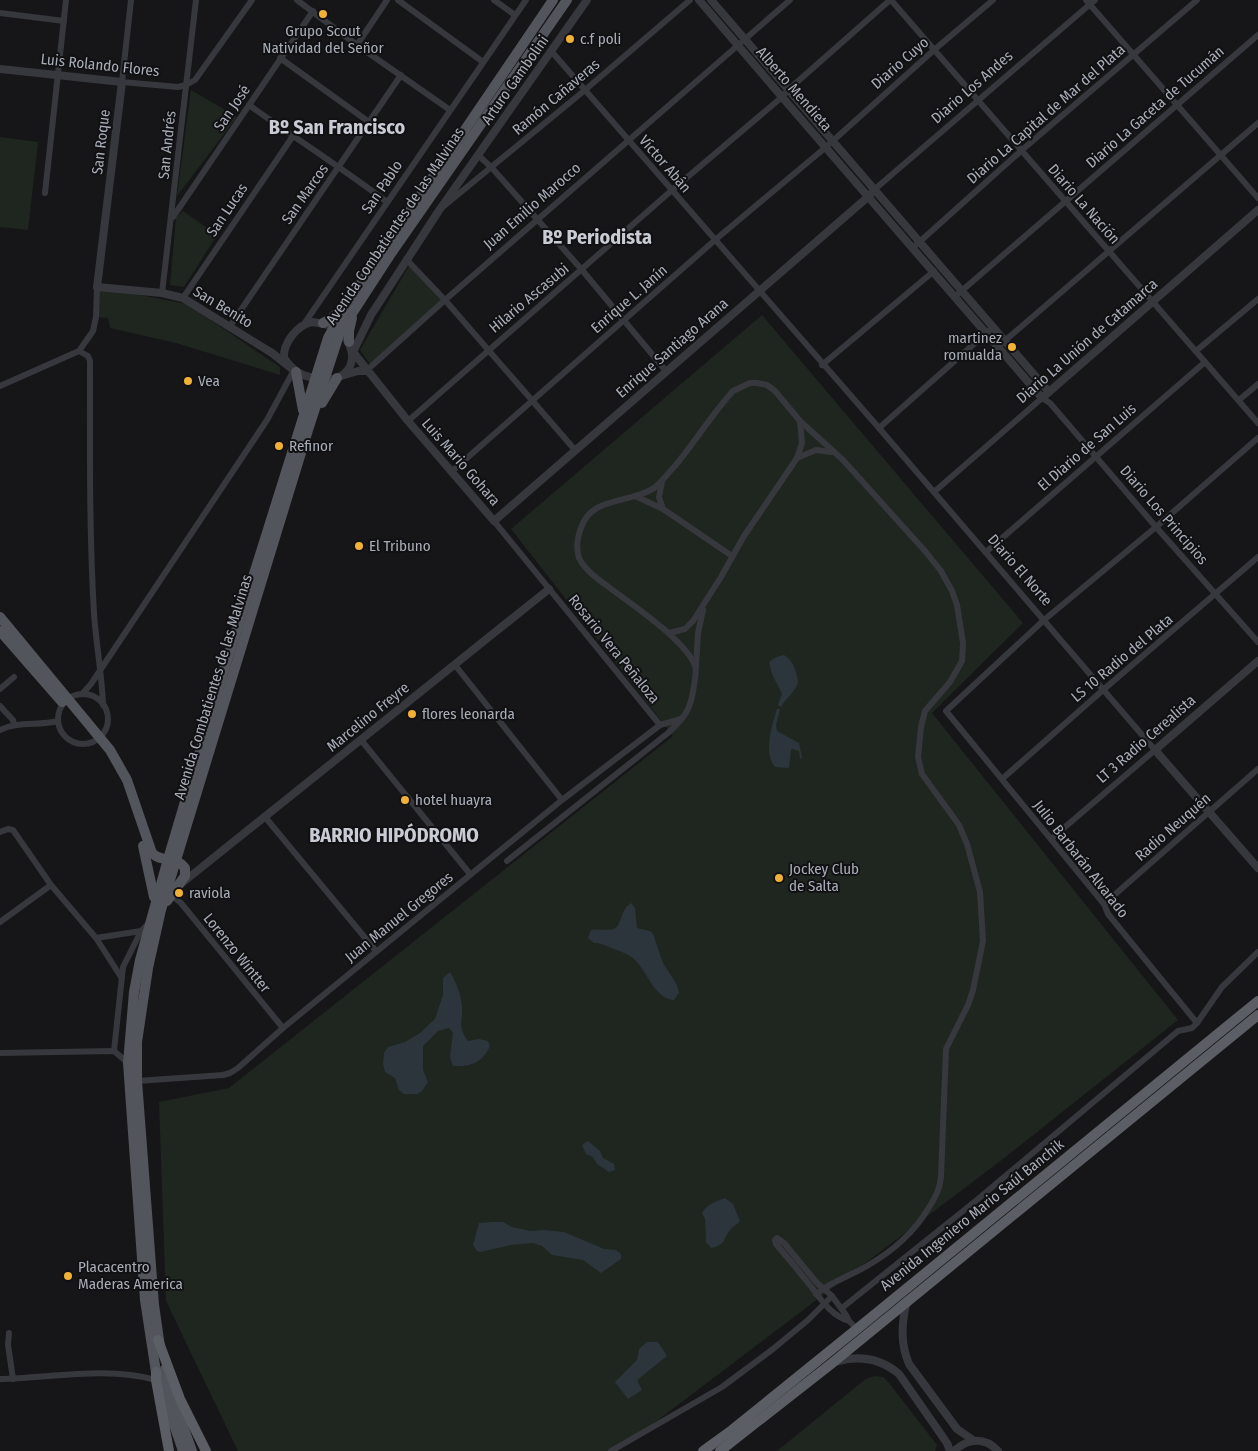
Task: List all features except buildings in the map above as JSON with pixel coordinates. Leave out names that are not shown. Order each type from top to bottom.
[{"type":"highway","name":"Avenida Ingeniero Mario Saúl Banchik","points":[[703,1451],[732,1430],[853,1325],[1258,1001]]},
{"type":"highway","name":"Avenida Ingeniero Mario Saúl Banchik","points":[[720,1451],[831,1364],[1258,1015]]},
{"type":"highway","points":[[158,1340],[180,1399],[206,1451]]},
{"type":"highway","points":[[156,1376],[170,1451]]},
{"type":"main road","name":"Avenida Combatientes de las Malvinas","points":[[353,302],[552,0]]},
{"type":"main road","name":"Avenida Combatientes de las Malvinas","points":[[183,1451],[156,1376],[145,1300],[128,1062],[134,992],[150,921],[158,906],[175,861],[308,430],[332,327],[353,302],[567,0]]},
{"type":"main road","points":[[349,342],[353,302]]},
{"type":"main road","points":[[294,370],[301,396],[303,415]]},
{"type":"main road","points":[[308,430],[324,398],[339,377]]},
{"type":"main road","name":"Avenida Combatientes de las Malvinas","points":[[175,861],[303,415],[320,379]]},
{"type":"main road","points":[[0,617],[98,740],[108,758],[122,784],[146,854],[158,906],[179,885],[186,872],[185,868],[175,861],[155,856],[152,853],[127,780],[110,750],[98,740]]},
{"type":"main road","points":[[0,631],[66,701]]},
{"type":"main road","points":[[152,882],[156,864],[175,861]]},
{"type":"main road","name":"Avenida Combatientes de las Malvinas","points":[[158,906],[141,1008],[137,1042],[137,1081],[158,1340],[171,1393],[192,1451]]},
{"type":"street","points":[[45,193],[66,0]]},
{"type":"street","name":"San Roque","points":[[97,287],[131,0]]},
{"type":"street","name":"San Andrés","points":[[162,293],[196,0]]},
{"type":"street","name":"Luis Rolando Flores","points":[[0,68],[122,82],[178,87],[186,85],[195,80],[252,0]]},
{"type":"street","points":[[297,0],[357,45],[450,110]]},
{"type":"street","points":[[357,45],[387,0]]},
{"type":"street","points":[[398,0],[482,62]]},
{"type":"street","points":[[494,0],[515,15]]},
{"type":"street","name":"San Pablo","points":[[304,324],[526,0]]},
{"type":"street","name":"Arturo Gambolini","points":[[339,377],[349,366],[353,352],[371,315],[406,259],[587,0]]},
{"type":"street","name":"Ramón Cañaveras","points":[[438,212],[690,0]]},
{"type":"street","name":"Alberto Mendieta","points":[[699,0],[782,98],[869,196]]},
{"type":"street","name":"Alberto Mendieta","points":[[710,0],[875,189]]},
{"type":"street","name":"Juan Emilio Marocco","points":[[366,371],[790,0]]},
{"type":"street","name":"Diario La Nación","points":[[891,0],[1258,423]]},
{"type":"street","name":"Hilario Ascasubi","points":[[408,421],[671,190],[782,98],[788,90],[891,0]]},
{"type":"street","name":"Diario Cuyo","points":[[826,147],[993,0]]},
{"type":"street","name":"Diario La Capital de Mar del Plata","points":[[913,248],[1022,150],[1196,0]]},
{"type":"street","points":[[1090,1],[1258,198]]},
{"type":"street","name":"Diario Los Andes","points":[[869,196],[1090,1]]},
{"type":"street","name":"San José","points":[[171,219],[313,12]]},
{"type":"street","points":[[0,13],[64,20]]},
{"type":"street","name":"Diario La Gaceta de Tucumán","points":[[959,294],[1258,35]]},
{"type":"street","name":"Víctor Abán","points":[[552,52],[760,291]]},
{"type":"street","points":[[280,58],[370,122]]},
{"type":"street","name":"San Marcos","points":[[230,326],[401,75]]},
{"type":"street","points":[[249,105],[292,136],[340,166],[387,202]]},
{"type":"street","points":[[999,347],[1258,123]]},
{"type":"street","name":"San Lucas","points":[[183,298],[292,136]]},
{"type":"street","name":"Enrique L. Janín","points":[[451,472],[715,240],[826,147]]},
{"type":"street","points":[[478,155],[492,168],[582,270],[666,371]]},
{"type":"street","name":"Diario Los Principios","points":[[875,189],[920,241],[959,294],[990,330],[999,347],[1046,395]]},
{"type":"street","name":"Diario Los Principios","points":[[869,196],[934,271],[959,294]]},
{"type":"street","name":"Enrique Santiago Arana","points":[[494,521],[869,196]]},
{"type":"street","name":"Diario La Unión de Catamarca","points":[[934,492],[1258,210]]},
{"type":"street","points":[[406,259],[445,300],[575,450]]},
{"type":"street","points":[[822,365],[934,271]]},
{"type":"street","points":[[0,386],[79,352],[93,331],[96,317],[97,287]]},
{"type":"street","name":"San Benito","points":[[97,287],[162,293],[183,298],[272,353],[294,370],[320,379]]},
{"type":"street","name":"Diario El Norte","points":[[760,291],[1258,868]]},
{"type":"street","points":[[1196,351],[1258,298]]},
{"type":"street","points":[[79,352],[88,356],[90,361],[91,561],[94,616],[100,671],[104,705],[108,718],[108,726],[98,740],[88,744],[71,742],[64,737],[60,730],[58,715],[66,701],[82,694],[91,684],[100,671],[262,427],[294,370],[284,358],[285,349],[296,332],[304,324],[312,322],[332,327],[349,342]]},
{"type":"street","points":[[879,428],[990,330]]},
{"type":"street","name":"Diario Los Principios","points":[[990,330],[1005,341],[1050,403],[1095,457],[1258,642]]},
{"type":"street","name":"Luis Mario Gohara","points":[[349,342],[353,352],[366,371],[494,521],[549,589]]},
{"type":"street","points":[[272,353],[285,349]]},
{"type":"street","name":"El Diario de San Luis","points":[[986,552],[1205,362]]},
{"type":"street","points":[[320,379],[366,371]]},
{"type":"street","points":[[696,668],[669,633],[594,576],[582,563],[577,550],[577,542],[581,527],[588,514],[603,505],[635,496],[654,488],[684,455],[728,397],[740,387],[750,383],[767,385],[775,391],[800,420],[843,460],[925,551],[941,571],[952,591],[957,605],[963,643],[962,661],[950,682],[925,711],[919,736],[918,757],[926,780],[959,825],[968,844],[980,892],[983,935],[982,951],[973,990],[968,1005],[946,1049],[939,1190],[918,1225],[907,1238],[867,1267],[834,1281],[816,1294]]},
{"type":"street","points":[[1239,400],[1258,384]]},
{"type":"street","points":[[669,633],[689,626],[722,577],[732,556],[797,458],[802,443],[800,420]]},
{"type":"street","points":[[1044,620],[1156,527],[1258,438]]},
{"type":"street","points":[[797,458],[816,450],[834,453]]},
{"type":"street","points":[[662,480],[659,497],[663,509]]},
{"type":"street","points":[[635,496],[663,509],[732,556]]},
{"type":"street","name":"LS 10 Radio del Plata","points":[[1002,779],[1258,558]]},
{"type":"street","name":"Marcelino Freyre","points":[[179,885],[549,589]]},
{"type":"street","name":"Rosario Vera Peñaloza","points":[[549,589],[660,725]]},
{"type":"street","points":[[507,861],[668,733],[684,718],[691,699],[696,668],[698,633],[705,604]]},
{"type":"street","name":"Julio Barbarán Alvarado","points":[[1044,620],[946,711],[1104,904],[1108,914],[1197,1023]]},
{"type":"street","name":"LT 3 Radio Cerealista","points":[[1051,839],[1258,661]]},
{"type":"street","points":[[455,665],[562,800]]},
{"type":"street","points":[[0,689],[14,677]]},
{"type":"street","points":[[82,694],[90,695],[104,705]]},
{"type":"street","points":[[0,706],[13,720],[14,724]]},
{"type":"street","points":[[660,725],[684,718]]},
{"type":"street","points":[[0,730],[14,724],[48,724],[58,722]]},
{"type":"street","name":"Juan Manuel Gregores","points":[[137,1081],[223,1075],[238,1068],[283,1028],[470,874],[660,725]]},
{"type":"street","points":[[361,740],[470,874]]},
{"type":"street","name":"Radio Neuquén","points":[[1104,904],[1258,769]]},
{"type":"street","points":[[265,817],[376,951]]},
{"type":"street","points":[[0,832],[8,829],[13,830],[51,885],[96,938],[121,977]]},
{"type":"street","points":[[175,861],[190,866],[203,866]]},
{"type":"street","points":[[0,922],[51,885]]},
{"type":"street","name":"Lorenzo Wintter","points":[[171,895],[181,904],[283,1028]]},
{"type":"street","points":[[114,1050],[123,967],[141,931],[150,921]]},
{"type":"street","points":[[96,938],[141,931]]},
{"type":"street","points":[[842,1308],[978,1200],[1178,1031],[1192,1028],[1222,987],[1258,952]]},
{"type":"street","points":[[0,1053],[114,1050],[128,1062]]},
{"type":"street","points":[[777,1238],[781,1239],[817,1283],[832,1296],[853,1325],[840,1318],[823,1304],[776,1244],[775,1240],[777,1238]]},
{"type":"street","points":[[611,1451],[722,1387],[773,1349],[832,1296]]},
{"type":"street","points":[[908,1300],[902,1327],[902,1341],[909,1364],[956,1429],[973,1440]]},
{"type":"street","points":[[9,1333],[8,1345],[13,1379]]},
{"type":"street","points":[[831,1364],[850,1358],[865,1358],[889,1366],[898,1374],[947,1443],[950,1451]]},
{"type":"street","points":[[0,1379],[56,1375],[135,1374],[156,1376]]},
{"type":"street","points":[[954,1451],[966,1442],[973,1440],[990,1444],[998,1451]]},
{"type":"shaded area","points":[[191,90],[237,117],[177,196]]},
{"type":"shaded area","points":[[0,137],[38,142],[28,230],[0,227]]},
{"type":"shaded area","points":[[183,211],[217,235],[184,287],[170,285],[176,218]]},
{"type":"shaded area","points":[[409,266],[445,300],[370,364],[360,350]]},
{"type":"shaded area","points":[[97,287],[187,304],[280,367],[280,375],[176,343],[110,328],[108,318],[96,317]]},
{"type":"shaded area","name":"Jockey Club de Salta","points":[[762,315],[1023,623],[932,713],[1178,1020],[1003,1159],[617,1451],[238,1451],[166,1301],[159,1102],[229,1088],[673,736],[511,529]]},
{"type":"shaded area","points":[[784,655],[793,664],[798,683],[781,707],[778,705],[782,694],[772,674],[769,662],[776,657]]},
{"type":"shaded area","points":[[777,709],[780,709],[776,725],[777,731],[799,743],[802,758],[800,759],[799,751],[791,750],[789,768],[775,767],[771,761],[769,747]]},
{"type":"shaded area","points":[[631,903],[635,908],[637,928],[650,931],[653,934],[663,963],[677,985],[679,993],[674,1000],[661,995],[639,964],[631,957],[602,944],[594,943],[588,938],[591,930],[616,928],[625,908]]},
{"type":"shaded area","points":[[450,972],[461,997],[462,1028],[465,1036],[468,1041],[479,1039],[488,1041],[490,1046],[480,1060],[475,1063],[465,1066],[453,1066],[450,1057],[453,1033],[449,1028],[438,1031],[423,1046],[423,1070],[428,1082],[422,1091],[417,1094],[404,1094],[399,1090],[395,1078],[385,1072],[383,1063],[384,1053],[388,1047],[405,1042],[420,1033],[435,1019],[443,995],[443,978]]},
{"type":"shaded area","points":[[588,1141],[600,1151],[603,1158],[614,1164],[615,1170],[609,1172],[597,1164],[593,1157],[586,1154],[582,1145]]},
{"type":"shaded area","points":[[725,1198],[733,1204],[740,1221],[728,1232],[720,1245],[711,1248],[706,1242],[705,1219],[702,1213],[715,1202]]},
{"type":"shaded area","points":[[503,1222],[512,1227],[530,1231],[564,1232],[604,1249],[616,1250],[621,1254],[621,1259],[601,1273],[583,1260],[552,1255],[542,1246],[533,1243],[477,1251],[473,1245],[479,1223]]},
{"type":"shaded area","points":[[647,1342],[658,1342],[667,1356],[637,1380],[642,1390],[628,1399],[615,1382],[637,1360],[639,1349]]},
{"type":"shaded area","points":[[874,1376],[883,1377],[889,1383],[937,1445],[935,1451],[777,1451],[866,1379]]},
{"type":"place","name":"Grupo Scout Natividad del Señor","points":[[323,14]]},
{"type":"place","name":"c.f poli","points":[[570,39]]},
{"type":"place","name":"martinez romualda","points":[[1012,347]]},
{"type":"place","name":"Vea","points":[[188,381]]},
{"type":"place","name":"Refinor","points":[[279,446]]},
{"type":"place","name":"El Tribuno","points":[[359,546]]},
{"type":"place","name":"flores leonarda","points":[[412,714]]},
{"type":"place","name":"hotel huayra","points":[[405,800]]},
{"type":"place","name":"Jockey Club de Salta","points":[[779,878]]},
{"type":"place","name":"raviola","points":[[179,893]]},
{"type":"place","name":"Placacentro Maderas America","points":[[68,1276]]},
{"type":"district","name":"Bº San Francisco","points":[[337,127]]},
{"type":"district","name":"Bº Periodista","points":[[597,237]]},
{"type":"district","name":"BARRIO HIPÓDROMO","points":[[394,835]]}]
